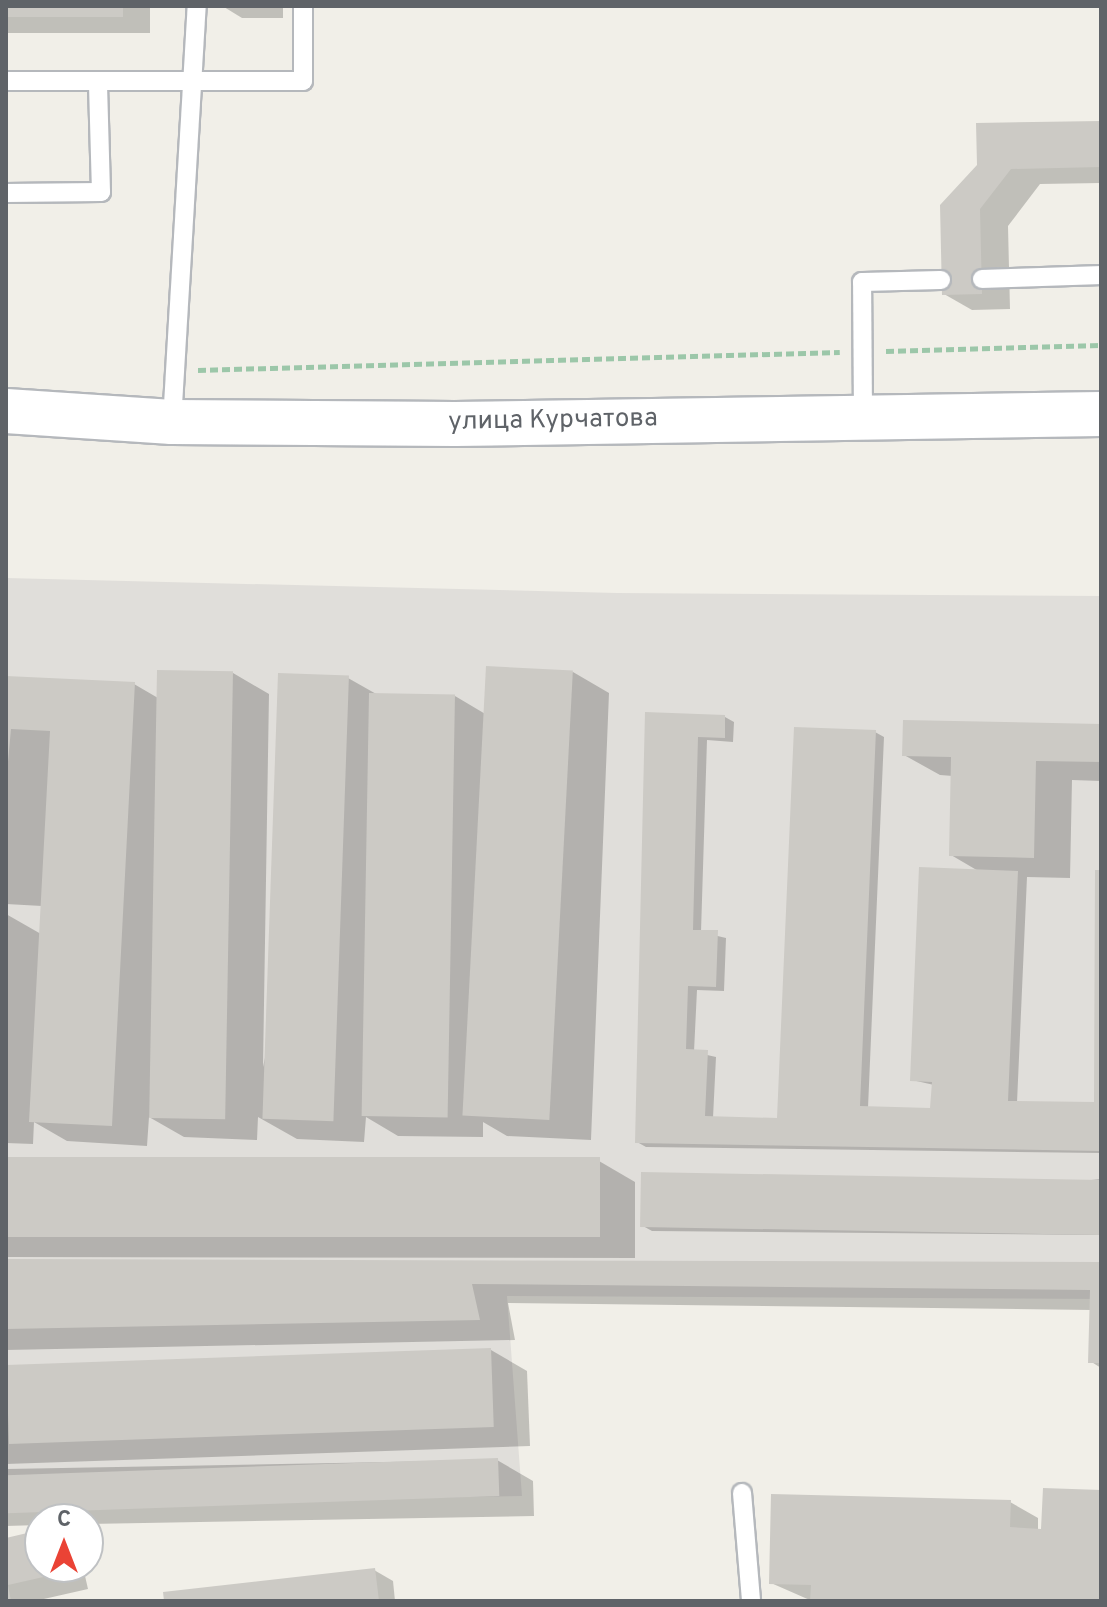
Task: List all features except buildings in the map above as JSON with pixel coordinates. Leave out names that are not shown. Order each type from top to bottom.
[{"type":"main road","name":"улица Курчатова","points":[[6,411],[172,422],[455,424],[863,415],[1101,414]]},
{"type":"main road","points":[[6,427],[172,422]]},
{"type":"lane","points":[[172,422],[197,6]]},
{"type":"lane","points":[[6,81],[303,81],[303,6]]},
{"type":"lane","points":[[6,193],[101,192],[98,82]]},
{"type":"lane","points":[[982,279],[1101,275]]},
{"type":"lane","points":[[863,415],[862,282],[941,280]]},
{"type":"lane","points":[[742,1493],[751,1601]]},
{"type":"path","points":[[176,370],[1101,345]]},
{"type":"shaded area","points":[[6,578],[617,593],[1101,596],[1101,1299],[507,1296],[522,1496],[6,1505]]}]
